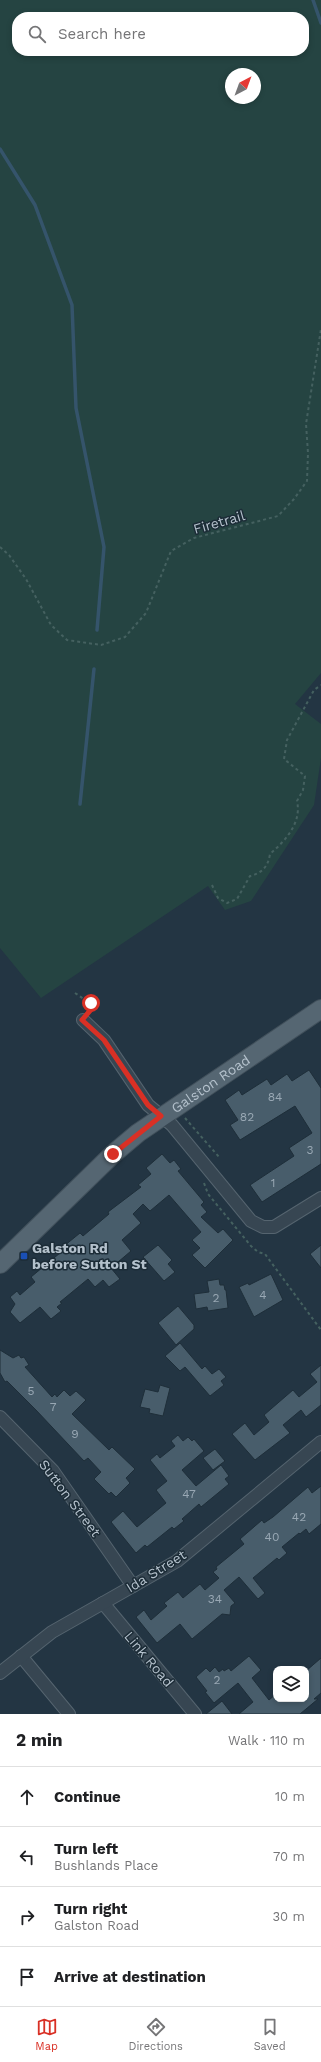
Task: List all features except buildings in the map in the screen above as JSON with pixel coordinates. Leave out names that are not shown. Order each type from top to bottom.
[{"type":"main road","name":"Galston Road","points":[[0,1264],[113,1154],[161,1116],[249,1060],[321,1009]]},
{"type":"street","points":[[82,1020],[104,1040],[148,1105],[172,1125],[246,1217],[257,1225],[269,1228],[274,1227],[321,1198]]},
{"type":"street","name":"Sutton Street","points":[[0,1417],[53,1471],[133,1586]]},
{"type":"street","name":"Ida Street","points":[[0,1673],[52,1632],[177,1561],[321,1442]]},
{"type":"street","name":"Link Road","points":[[103,1603],[195,1714]]},
{"type":"street","points":[[21,1656],[69,1714]]},
{"type":"path","name":"Firetrail","points":[[0,547],[9,555],[26,578],[51,624],[66,640],[101,646],[125,637],[146,613],[171,551],[194,538],[278,516],[294,499],[307,481],[308,453],[306,424],[321,329]]},
{"type":"path","points":[[212,885],[218,898],[227,903],[237,899],[250,876],[259,874],[268,864],[270,854],[282,844],[294,826],[299,810],[297,801],[303,790],[305,776],[284,758],[287,740],[314,690],[321,685]]},
{"type":"path","points":[[75,993],[94,1006],[82,1020]]},
{"type":"path","points":[[184,1117],[219,1157]]},
{"type":"path","points":[[203,1178],[208,1194],[251,1246],[258,1252],[265,1254],[321,1330]]},
{"type":"green space","points":[[0,0],[321,0],[321,673],[295,704],[321,724],[321,758],[314,805],[251,901],[225,910],[208,886],[41,998],[0,948]]},
{"type":"waterway","points":[[313,0],[321,23]]},
{"type":"waterway","points":[[0,149],[35,205],[72,305],[76,408],[104,547],[97,630]]},
{"type":"waterway","points":[[80,804],[94,669]]},
{"type":"place","name":"Galston Rd before Sutton St","points":[[24,1256]]},
{"type":"route","points":[[91,1003],[94,1006],[82,1020],[104,1040],[148,1105],[161,1116],[113,1154]]}]
